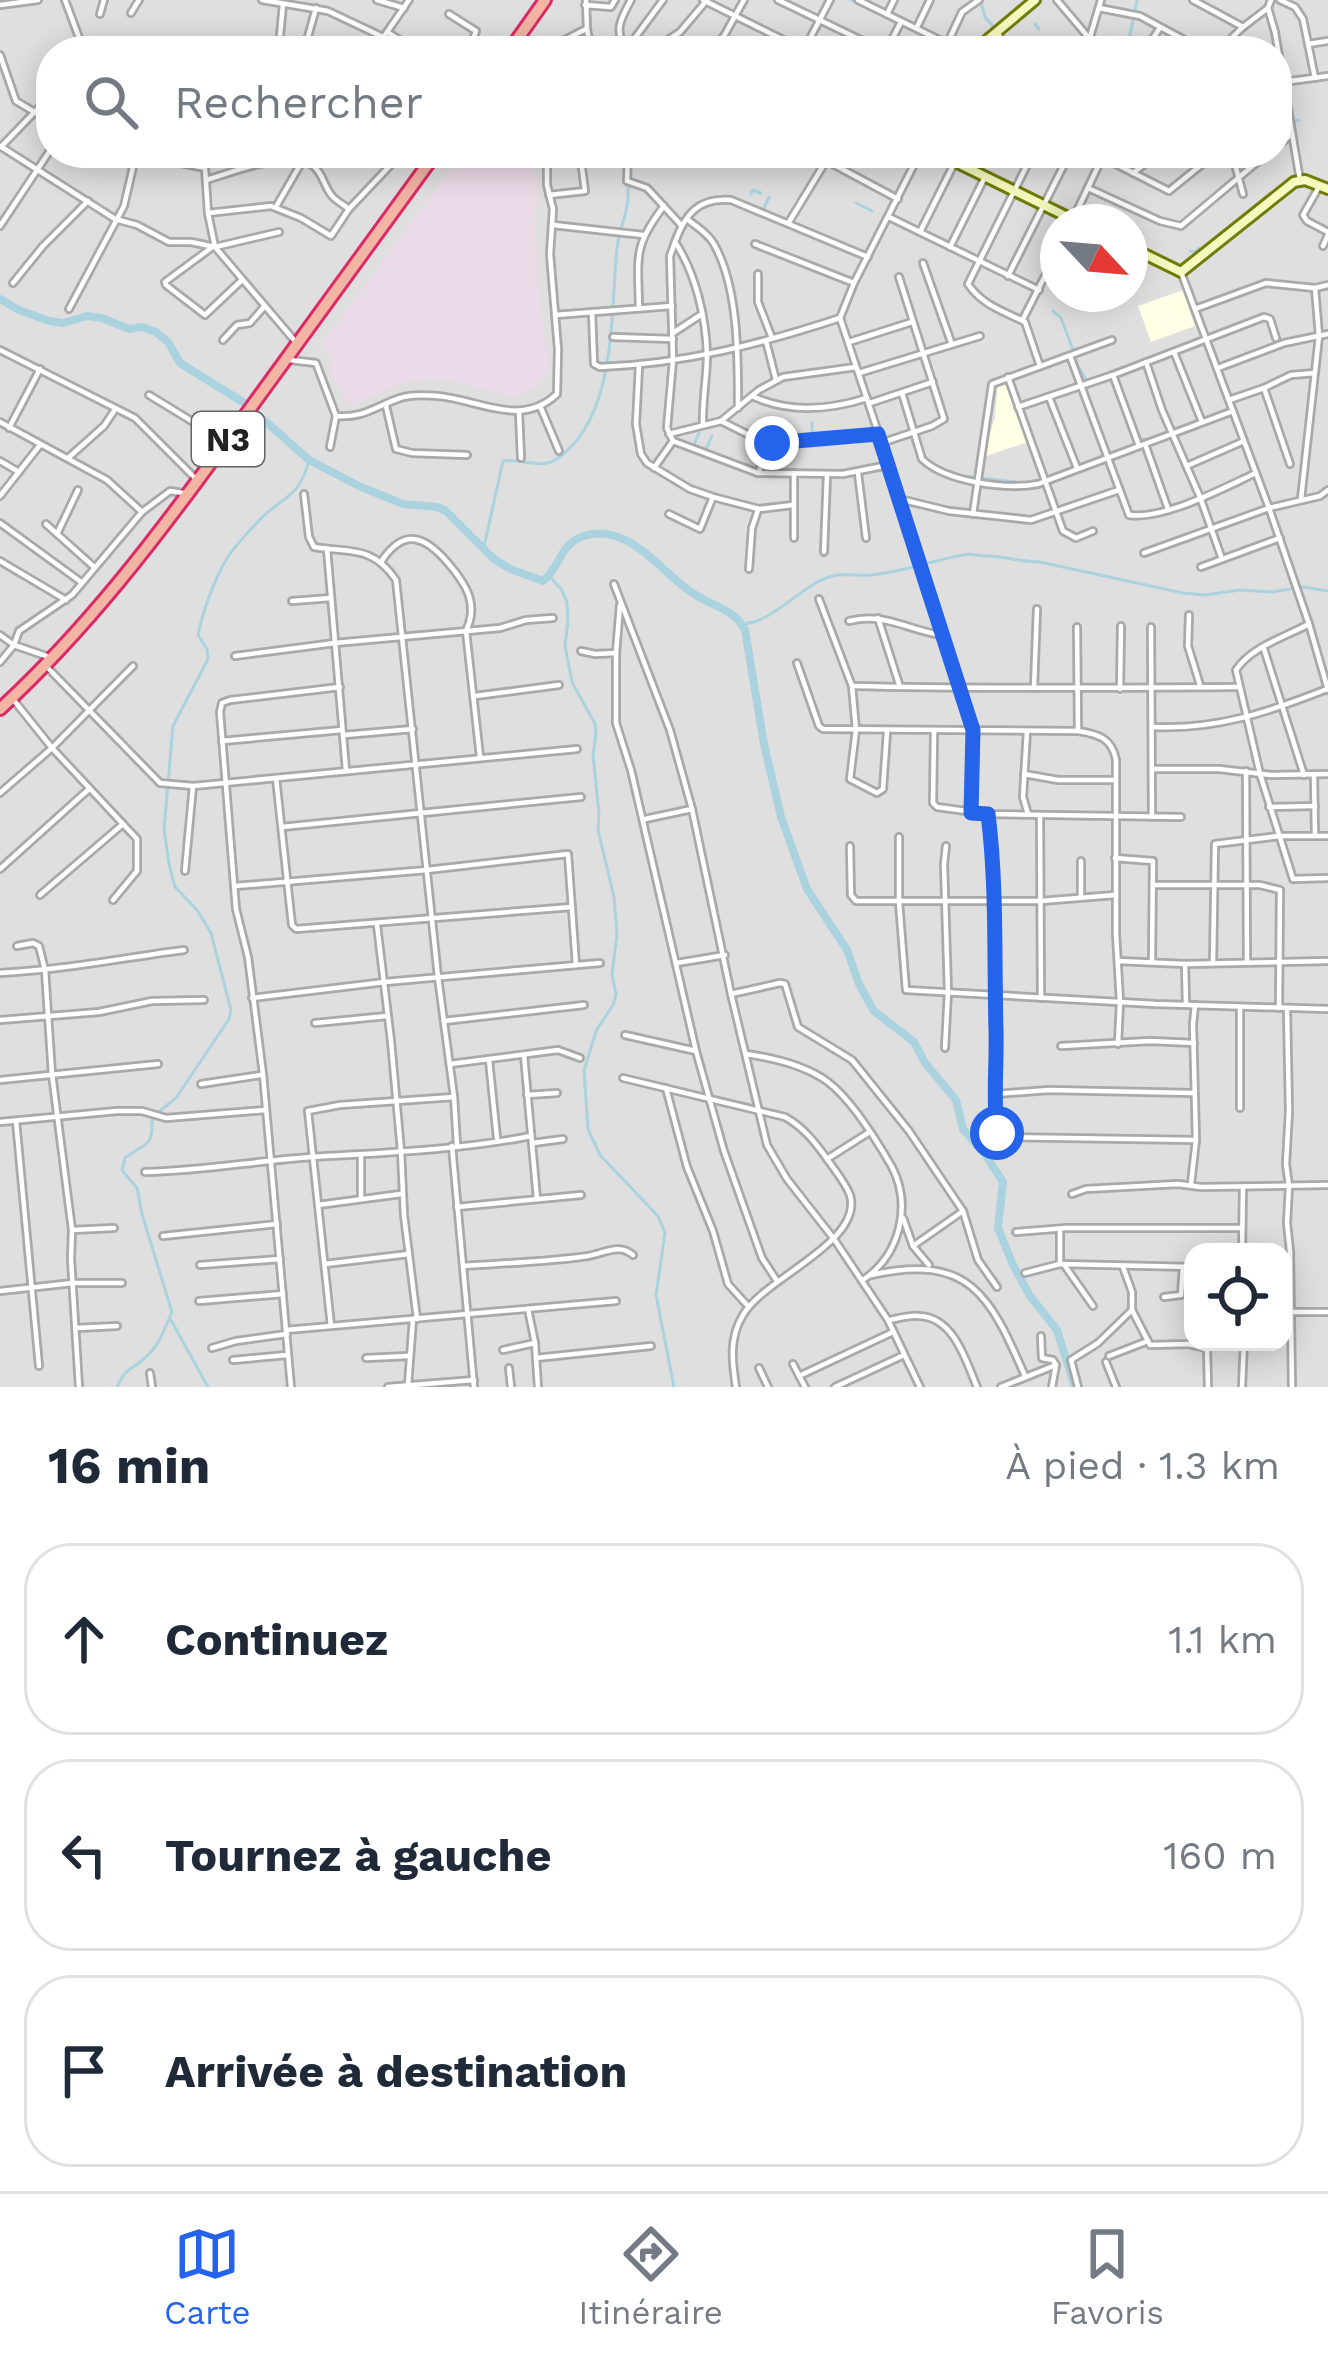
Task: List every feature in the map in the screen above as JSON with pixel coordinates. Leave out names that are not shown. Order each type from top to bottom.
[{"type":"highway","points":[[520,36],[545,0]]},
{"type":"highway","name":"N3","points":[[0,709],[132,568],[425,168]]},
{"type":"main road","points":[[991,36],[1035,0]]},
{"type":"main road","points":[[967,168],[1043,204]]},
{"type":"main road","points":[[1148,256],[1181,272],[1276,194],[1300,180],[1324,187]]},
{"type":"street","points":[[0,5],[38,0]]},
{"type":"street","points":[[64,0],[78,36]]},
{"type":"street","points":[[100,14],[104,0]]},
{"type":"street","points":[[131,13],[140,0]]},
{"type":"street","points":[[266,0],[301,3],[389,36]]},
{"type":"street","points":[[328,11],[333,0]]},
{"type":"street","points":[[377,0],[404,8]]},
{"type":"street","points":[[385,34],[409,0]]},
{"type":"street","points":[[588,36],[585,2],[611,7],[615,0]]},
{"type":"street","points":[[622,36],[618,27],[631,0]]},
{"type":"street","points":[[637,36],[663,0]]},
{"type":"street","points":[[723,36],[744,0]]},
{"type":"street","points":[[778,0],[854,36]]},
{"type":"street","points":[[812,36],[830,0]]},
{"type":"street","points":[[858,0],[932,36]]},
{"type":"street","points":[[887,14],[894,0]]},
{"type":"street","points":[[916,29],[930,0]]},
{"type":"street","points":[[950,36],[962,12],[979,0]]},
{"type":"street","points":[[1057,0],[1089,36]]},
{"type":"street","points":[[1193,0],[1243,27]]},
{"type":"street","points":[[1271,0],[1274,36]]},
{"type":"street","points":[[1280,0],[1300,11],[1315,78]]},
{"type":"street","points":[[674,36],[705,1],[776,36]]},
{"type":"street","points":[[280,36],[283,4]]},
{"type":"street","points":[[1090,36],[1100,4],[1140,16],[1176,36]]},
{"type":"street","points":[[308,36],[316,8]]},
{"type":"street","points":[[1234,36],[1268,8]]},
{"type":"street","points":[[449,14],[476,31],[474,36]]},
{"type":"street","points":[[893,36],[901,22]]},
{"type":"street","points":[[1154,36],[1160,28]]},
{"type":"street","points":[[572,36],[586,29]]},
{"type":"street","points":[[996,32],[999,36]]},
{"type":"street","points":[[1308,44],[1328,41]]},
{"type":"street","points":[[0,57],[16,101],[36,114]]},
{"type":"street","points":[[1292,81],[1328,76]]},
{"type":"street","points":[[36,109],[1,147],[36,167]]},
{"type":"street","points":[[1292,134],[1300,180]]},
{"type":"street","points":[[0,226],[37,168],[115,219],[163,240],[213,247]]},
{"type":"street","points":[[69,309],[124,206],[131,168]]},
{"type":"street","points":[[203,168],[213,247],[298,345]]},
{"type":"street","points":[[206,181],[248,168]]},
{"type":"street","points":[[276,207],[299,168]]},
{"type":"street","points":[[316,168],[330,194],[349,209]]},
{"type":"street","points":[[208,213],[276,207],[331,236],[388,168]]},
{"type":"street","points":[[336,416],[422,395],[519,412],[553,399],[559,388],[548,168]]},
{"type":"street","points":[[549,196],[585,191],[582,168]]},
{"type":"street","points":[[627,168],[627,181],[643,184],[716,247],[729,290],[737,350],[737,408]]},
{"type":"street","points":[[789,223],[822,168]]},
{"type":"street","points":[[839,168],[898,199]]},
{"type":"street","points":[[913,168],[840,319],[973,730],[971,813]]},
{"type":"street","points":[[920,232],[952,168]]},
{"type":"street","points":[[1026,168],[968,281],[989,305],[1027,325],[1040,366]]},
{"type":"street","points":[[1045,204],[1063,168]]},
{"type":"street","points":[[1081,204],[1097,168]]},
{"type":"street","points":[[1123,168],[1168,190],[1197,168]]},
{"type":"street","points":[[1133,173],[1140,168]]},
{"type":"street","points":[[1235,168],[1243,194]]},
{"type":"street","points":[[1088,188],[1180,226],[1251,168]]},
{"type":"street","points":[[950,247],[985,177]]},
{"type":"street","points":[[1323,246],[1328,233],[1303,214],[1324,187]]},
{"type":"street","points":[[653,468],[671,437],[670,256],[685,222],[707,200],[730,200],[868,256]]},
{"type":"street","points":[[14,283],[88,202]]},
{"type":"street","points":[[639,307],[643,236],[664,206]]},
{"type":"street","points":[[1008,276],[1040,215]]},
{"type":"street","points":[[889,217],[1039,290],[1022,320]]},
{"type":"street","points":[[553,225],[643,236]]},
{"type":"street","points":[[242,280],[207,315],[165,281],[213,247],[279,232]]},
{"type":"street","points":[[675,242],[686,261],[702,314],[707,356],[703,424]]},
{"type":"street","points":[[754,244],[854,283]]},
{"type":"street","points":[[923,262],[952,343]]},
{"type":"street","points":[[1152,727],[1193,728],[1245,719],[1328,690],[1280,538],[1181,272]]},
{"type":"street","points":[[758,274],[758,302],[776,380]]},
{"type":"street","points":[[881,443],[944,419],[899,277]]},
{"type":"street","points":[[1194,309],[1266,283],[1328,285]]},
{"type":"street","points":[[1301,499],[1316,370],[1315,288]]},
{"type":"street","points":[[223,340],[237,325],[250,323],[265,306]]},
{"type":"street","points":[[555,315],[672,306]]},
{"type":"street","points":[[592,311],[595,366],[639,366],[707,356],[840,319]]},
{"type":"street","points":[[613,337],[673,336],[702,314]]},
{"type":"street","points":[[1018,407],[1268,317],[1276,338]]},
{"type":"street","points":[[849,342],[912,322]]},
{"type":"street","points":[[1217,368],[1284,343],[1328,334]]},
{"type":"street","points":[[671,437],[721,421],[776,380],[858,370],[980,336]]},
{"type":"street","points":[[973,514],[991,387],[1112,340]]},
{"type":"street","points":[[0,350],[135,418],[198,481]]},
{"type":"street","points":[[1174,352],[1202,422]]},
{"type":"street","points":[[1070,356],[1131,517],[1200,497],[1256,473]]},
{"type":"street","points":[[287,360],[316,363],[336,416],[330,447]]},
{"type":"street","points":[[1146,362],[1222,559]]},
{"type":"street","points":[[639,366],[636,424],[641,454],[653,468],[713,497],[759,508],[793,506]]},
{"type":"street","points":[[1229,400],[1291,375],[1328,367]]},
{"type":"street","points":[[9,428],[40,369]]},
{"type":"street","points":[[1113,376],[1168,508]]},
{"type":"street","points":[[1008,377],[1063,531],[1081,537],[1093,531]]},
{"type":"street","points":[[752,396],[784,407],[835,406],[933,382]]},
{"type":"street","points":[[1264,388],[1290,464]]},
{"type":"street","points":[[902,393],[922,459],[928,465],[943,474],[1025,486],[1233,411]]},
{"type":"street","points":[[148,395],[226,442]]},
{"type":"street","points":[[1049,397],[1077,468]]},
{"type":"street","points":[[386,406],[396,448],[467,455]]},
{"type":"street","points":[[540,406],[559,451]]},
{"type":"street","points":[[68,458],[116,409]]},
{"type":"street","points":[[519,412],[521,458]]},
{"type":"street","points":[[721,421],[772,443],[878,434]]},
{"type":"street","points":[[0,422],[107,480],[142,512]]},
{"type":"street","points":[[671,437],[758,473],[827,475],[888,465]]},
{"type":"street","points":[[1187,465],[1244,441]]},
{"type":"street","points":[[758,473],[772,443]]},
{"type":"street","points":[[0,496],[40,445]]},
{"type":"street","points":[[0,461],[20,472]]},
{"type":"street","points":[[794,473],[794,538]]},
{"type":"street","points":[[858,473],[866,538]]},
{"type":"street","points":[[824,552],[827,475]]},
{"type":"street","points":[[57,534],[78,490]]},
{"type":"street","points":[[901,500],[1031,520],[1119,490]]},
{"type":"street","points":[[1144,553],[1328,490]]},
{"type":"street","points":[[0,662],[19,631],[66,600],[142,512],[170,491],[189,494]]},
{"type":"street","points":[[304,494],[311,544],[318,549],[352,549],[381,562],[396,580],[454,1097],[458,1207],[474,1383],[388,1387]]},
{"type":"street","points":[[669,514],[700,529],[713,497]]},
{"type":"street","points":[[749,568],[752,528],[759,508]]},
{"type":"street","points":[[0,524],[81,582]]},
{"type":"street","points":[[46,524],[94,566]]},
{"type":"street","points":[[381,562],[410,538],[433,545],[466,585],[472,610],[466,631],[480,759]]},
{"type":"street","points":[[1201,567],[1280,538]]},
{"type":"street","points":[[327,549],[346,771]]},
{"type":"street","points":[[0,561],[66,600]]},
{"type":"street","points":[[614,584],[670,730],[692,809],[767,1144],[888,1320],[917,1386]]},
{"type":"street","points":[[292,601],[331,598]]},
{"type":"street","points":[[819,599],[852,686],[856,730],[850,779],[878,793],[884,790],[887,731]]},
{"type":"street","points":[[621,600],[616,723],[644,820],[708,1098],[762,1258],[777,1281]]},
{"type":"street","points":[[1034,688],[1037,609]]},
{"type":"street","points":[[1189,615],[1186,636],[1201,688]]},
{"type":"street","points":[[849,621],[878,617],[941,635]]},
{"type":"street","points":[[878,617],[900,687]]},
{"type":"street","points":[[236,656],[553,618]]},
{"type":"street","points":[[1309,624],[1263,646],[1236,667],[1269,807],[1295,881],[1328,878]]},
{"type":"street","points":[[1120,626],[1120,689]]},
{"type":"street","points":[[1077,627],[1078,731]]},
{"type":"street","points":[[1151,627],[1152,817]]},
{"type":"street","points":[[0,635],[48,662],[166,784],[193,786],[577,749]]},
{"type":"street","points":[[1315,646],[1328,644]]},
{"type":"street","points":[[1263,646],[1304,775]]},
{"type":"street","points":[[581,651],[616,653]]},
{"type":"street","points":[[797,663],[819,726],[828,730],[1078,731],[1105,738],[1114,749],[1116,780],[1118,1044]]},
{"type":"street","points":[[0,793],[133,666]]},
{"type":"street","points":[[473,696],[559,685]]},
{"type":"street","points":[[852,686],[1238,687]]},
{"type":"street","points":[[292,1387],[263,1074],[248,958],[236,910],[220,712],[224,701],[340,687]]},
{"type":"street","points":[[12,698],[137,839],[133,879],[113,900]]},
{"type":"street","points":[[222,741],[413,729]]},
{"type":"street","points":[[1027,731],[1022,797],[1028,815]]},
{"type":"street","points":[[934,732],[934,805],[988,814],[1181,817]]},
{"type":"street","points":[[1152,769],[1328,774]]},
{"type":"street","points":[[1246,771],[1246,961]]},
{"type":"street","points":[[1314,774],[1315,835]]},
{"type":"street","points":[[1024,775],[1116,780]]},
{"type":"street","points":[[276,778],[286,882],[296,929],[572,907]]},
{"type":"street","points":[[185,871],[193,786]]},
{"type":"street","points":[[0,869],[88,789]]},
{"type":"street","points":[[280,827],[580,796]]},
{"type":"street","points":[[1269,807],[1315,806]]},
{"type":"street","points":[[644,820],[692,809]]},
{"type":"street","points":[[988,814],[997,961],[996,1130],[1001,1137],[1044,1140],[1196,1140]]},
{"type":"street","points":[[1040,816],[1041,998]]},
{"type":"street","points":[[40,896],[123,824]]},
{"type":"street","points":[[1213,963],[1215,844],[1328,836]]},
{"type":"street","points":[[898,837],[898,902],[904,988],[908,991],[1328,1009]]},
{"type":"street","points":[[946,845],[946,1048]]},
{"type":"street","points":[[850,846],[852,899],[1041,901],[1115,895]]},
{"type":"street","points":[[235,886],[568,854],[576,965]]},
{"type":"street","points":[[1115,858],[1153,860],[1152,961]]},
{"type":"street","points":[[1081,861],[1081,898]]},
{"type":"street","points":[[1153,885],[1248,885],[1280,890],[1289,1111],[1288,1243]]},
{"type":"street","points":[[377,923],[415,1319],[408,1386]]},
{"type":"street","points":[[17,946],[39,946],[45,970],[52,1073],[72,1230],[80,1387]]},
{"type":"street","points":[[0,973],[184,950]]},
{"type":"street","points":[[676,963],[724,955]]},
{"type":"street","points":[[1117,961],[1328,961]]},
{"type":"street","points":[[252,998],[600,963]]},
{"type":"street","points":[[1185,964],[1186,1004]]},
{"type":"street","points":[[731,994],[784,984],[798,1027],[852,1060],[909,1131],[964,1211],[978,1260],[997,1287]]},
{"type":"street","points":[[0,1020],[99,1012],[152,1001],[204,1000]]},
{"type":"street","points":[[444,1021],[584,1005]]},
{"type":"street","points":[[1191,1186],[1196,1140],[1195,1005]]},
{"type":"street","points":[[1240,1007],[1240,1108]]},
{"type":"street","points":[[315,1023],[388,1016]]},
{"type":"street","points":[[625,1035],[696,1051]]},
{"type":"street","points":[[1061,1046],[1194,1043]]},
{"type":"street","points":[[450,1064],[558,1050],[580,1058]]},
{"type":"street","points":[[746,1054],[790,1063],[828,1082],[844,1098],[898,1179],[903,1218],[913,1246],[932,1268]]},
{"type":"street","points":[[524,1055],[537,1199]]},
{"type":"street","points":[[488,1060],[498,1141]]},
{"type":"street","points":[[0,1080],[158,1064]]},
{"type":"street","points":[[201,1084],[263,1074]]},
{"type":"street","points":[[623,1078],[794,1121],[850,1195],[850,1215],[834,1239],[748,1306],[732,1347],[736,1387]]},
{"type":"street","points":[[666,1088],[728,1284],[748,1306]]},
{"type":"street","points":[[996,1094],[1048,1090],[1193,1093]]},
{"type":"street","points":[[527,1095],[556,1093]]},
{"type":"street","points":[[331,1326],[308,1111],[454,1097]]},
{"type":"street","points":[[0,1122],[142,1111],[166,1118],[266,1110]]},
{"type":"street","points":[[16,1121],[38,1366]]},
{"type":"street","points":[[827,1159],[869,1132]]},
{"type":"street","points":[[145,1172],[563,1139]]},
{"type":"street","points":[[361,1154],[362,1199]]},
{"type":"street","points":[[1072,1194],[1086,1189],[1178,1184],[1328,1185]]},
{"type":"street","points":[[1242,1243],[1243,1187]]},
{"type":"street","points":[[318,1205],[402,1193]]},
{"type":"street","points":[[458,1207],[581,1195]]},
{"type":"street","points":[[913,1246],[964,1211]]},
{"type":"street","points":[[872,1275],[892,1246],[903,1218]]},
{"type":"street","points":[[163,1236],[277,1224]]},
{"type":"street","points":[[72,1230],[114,1228]]},
{"type":"street","points":[[1016,1232],[1242,1228]]},
{"type":"street","points":[[1060,1229],[1061,1264],[1093,1306]]},
{"type":"street","points":[[463,1266],[548,1261],[620,1248],[633,1255]]},
{"type":"street","points":[[324,1264],[409,1254]]},
{"type":"street","points":[[200,1265],[280,1259]]},
{"type":"street","points":[[1025,1273],[1061,1264],[1183,1267],[1181,1294],[1164,1297]]},
{"type":"street","points":[[862,1280],[911,1267],[956,1277],[981,1294],[1002,1322],[1025,1376]]},
{"type":"street","points":[[1123,1267],[1132,1292],[1132,1310],[1151,1346],[1184,1344]]},
{"type":"street","points":[[0,1291],[122,1283]]},
{"type":"street","points":[[199,1301],[283,1294]]},
{"type":"street","points":[[212,1348],[331,1326],[616,1301]]},
{"type":"street","points":[[528,1309],[538,1387]]},
{"type":"street","points":[[1078,1387],[1071,1360],[1098,1343],[1132,1310]]},
{"type":"street","points":[[1292,1312],[1328,1312]]},
{"type":"street","points":[[888,1320],[921,1316],[942,1325],[959,1346],[977,1387]]},
{"type":"street","points":[[76,1328],[117,1326]]},
{"type":"street","points":[[800,1376],[893,1332]]},
{"type":"street","points":[[1041,1336],[1042,1358],[1056,1365],[1052,1387]]},
{"type":"street","points":[[1116,1387],[1107,1359],[1148,1341]]},
{"type":"street","points":[[503,1350],[535,1343]]},
{"type":"street","points":[[536,1358],[651,1346]]},
{"type":"street","points":[[1208,1351],[1208,1387]]},
{"type":"street","points":[[1242,1387],[1244,1351]]},
{"type":"street","points":[[1292,1351],[1292,1387]]},
{"type":"street","points":[[233,1360],[289,1355]]},
{"type":"street","points":[[835,1387],[904,1355]]},
{"type":"street","points":[[366,1358],[410,1356]]},
{"type":"street","points":[[794,1364],[805,1387]]},
{"type":"street","points":[[1001,1387],[1056,1365]]},
{"type":"street","points":[[508,1368],[511,1387]]},
{"type":"street","points":[[759,1368],[768,1387]]},
{"type":"street","points":[[151,1373],[152,1387]]},
{"type":"shaded area","points":[[0,0],[1328,0],[1328,1387],[0,1387]]},
{"type":"shaded area","points":[[451,168],[533,168],[547,358],[546,377],[537,385],[515,397],[442,378],[405,382],[352,404],[330,372],[333,358],[321,346]]},
{"type":"shaded area","points":[[1183,290],[1195,326],[1151,342],[1140,312],[1148,312],[1148,302]]},
{"type":"shaded area","points":[[1006,380],[1028,442],[986,456],[998,383]]},
{"type":"waterway","points":[[1129,36],[1137,0]]},
{"type":"waterway","points":[[981,2],[996,30]]},
{"type":"waterway","points":[[723,7],[734,12]]},
{"type":"waterway","points":[[1035,24],[1039,29]]},
{"type":"waterway","points":[[1295,128],[1294,121],[1299,120]]},
{"type":"waterway","points":[[483,551],[503,461],[551,462],[577,440],[591,417],[607,362],[628,185]]},
{"type":"waterway","points":[[751,194],[753,190],[761,193]]},
{"type":"waterway","points":[[769,197],[763,210],[776,216]]},
{"type":"waterway","points":[[856,203],[872,211]]},
{"type":"waterway","points":[[1020,260],[1027,246]]},
{"type":"waterway","points":[[1190,251],[1199,248]]},
{"type":"waterway","points":[[0,299],[49,321],[63,323],[87,316],[156,332],[180,363],[246,404],[309,460],[403,504],[446,511],[510,569],[543,581],[571,543],[594,534],[612,535],[638,548],[688,590],[736,618],[745,630],[781,817],[807,889],[847,950],[874,1011],[914,1042],[956,1100],[963,1129],[1003,1182],[998,1228],[1030,1296],[1057,1330],[1075,1387]]},
{"type":"waterway","points":[[1054,312],[1073,350],[1088,346]]},
{"type":"waterway","points":[[1215,353],[1219,364]]},
{"type":"waterway","points":[[1075,357],[1077,362]]},
{"type":"waterway","points":[[1078,366],[1087,381],[1124,367]]},
{"type":"waterway","points":[[1230,394],[1271,505]]},
{"type":"waterway","points":[[812,423],[812,437]]},
{"type":"waterway","points":[[693,447],[699,433]]},
{"type":"waterway","points":[[705,451],[712,436]]},
{"type":"waterway","points":[[1141,439],[1149,440]]},
{"type":"waterway","points":[[1247,457],[1250,464]]},
{"type":"waterway","points":[[117,1387],[126,1372],[154,1348],[172,1312],[137,1188],[122,1170],[125,1158],[148,1143],[152,1117],[176,1098],[231,1010],[211,933],[175,887],[169,864],[164,829],[173,726],[208,659],[198,635],[224,564],[257,522],[294,491],[309,460]]},
{"type":"waterway","points":[[962,476],[1024,483]]},
{"type":"waterway","points":[[891,479],[896,495]]},
{"type":"waterway","points":[[1273,510],[1280,530]]},
{"type":"waterway","points":[[1267,511],[1271,524]]},
{"type":"waterway","points":[[743,624],[766,617],[832,576],[882,574],[971,554],[1040,562],[1183,593],[1304,587],[1328,591]]},
{"type":"waterway","points":[[550,577],[567,602],[565,646],[572,682],[595,724],[598,830],[614,897],[617,934],[612,974],[616,995],[596,1031],[584,1071],[588,1129],[600,1155],[658,1216],[665,1233],[656,1295],[674,1387]]},
{"type":"waterway","points":[[171,1320],[208,1387]]},
{"type":"route","points":[[772,443],[878,434],[908,522],[973,730],[971,813],[988,814],[997,961],[997,1133]]}]
